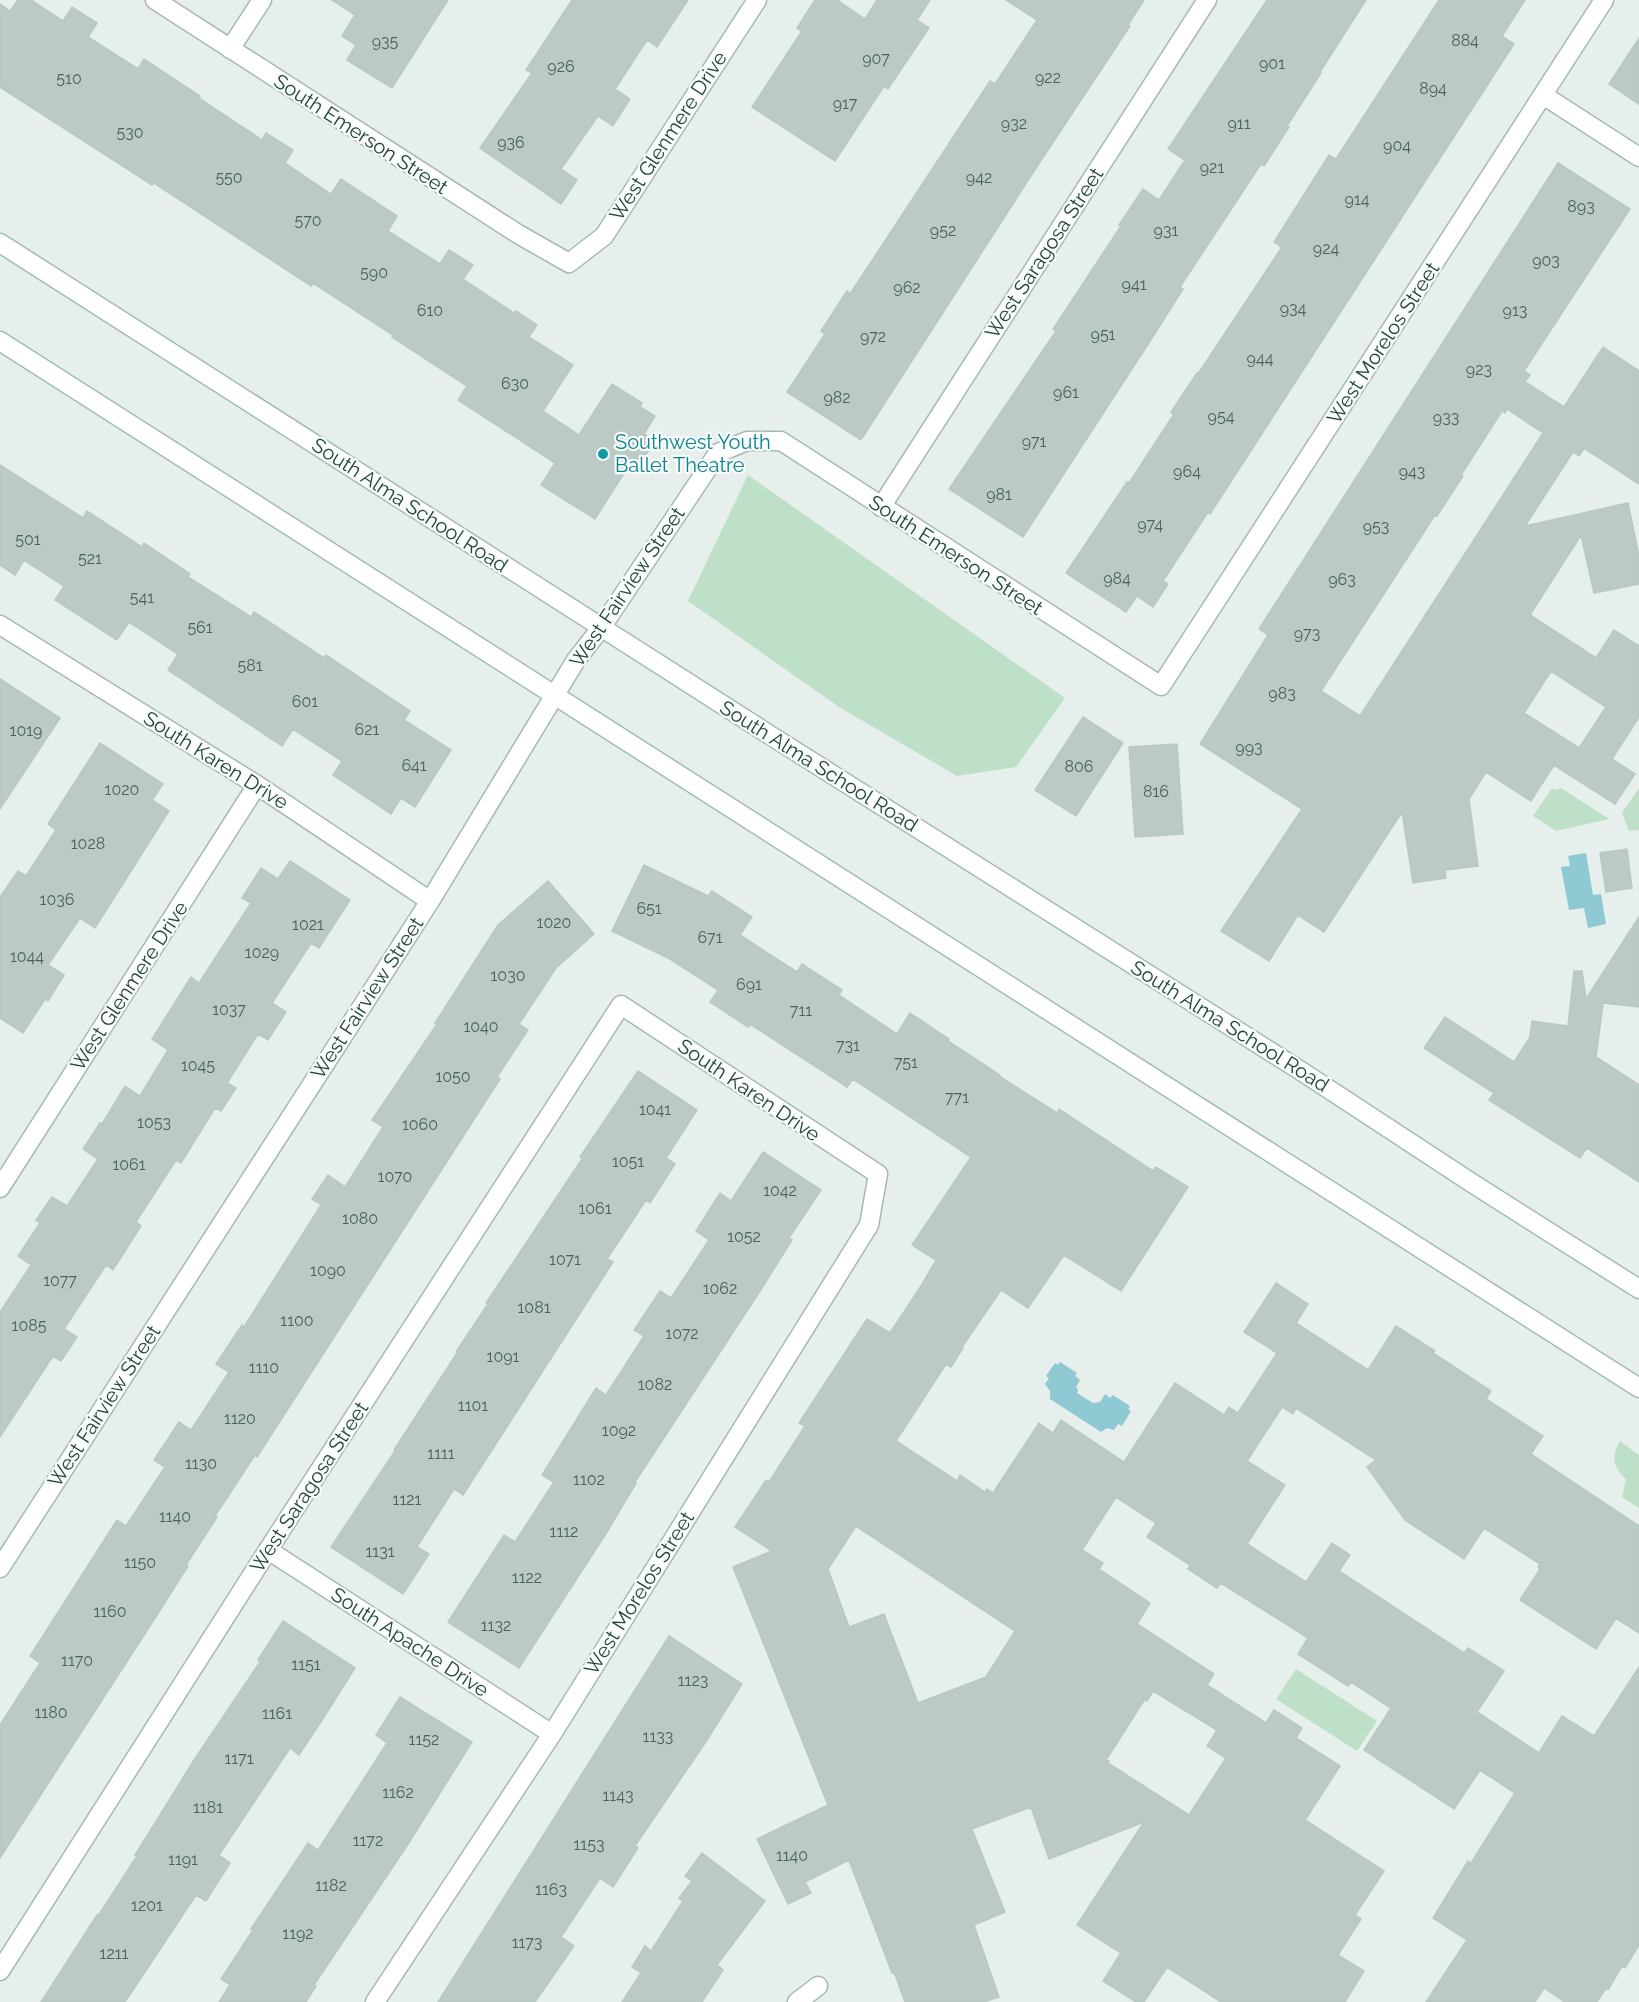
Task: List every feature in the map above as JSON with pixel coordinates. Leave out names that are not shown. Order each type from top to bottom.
[{"type":"street","name":"South Emerson Street","points":[[155,0],[518,234],[569,263]]},
{"type":"street","points":[[230,50],[262,0]]},
{"type":"street","name":"West Glenmere Drive","points":[[569,263],[603,236],[757,0]]},
{"type":"street","name":"West Saragosa Street","points":[[881,507],[1207,0]]},
{"type":"street","name":"West Morelos Street","points":[[1161,686],[1604,0]]},
{"type":"street","points":[[1543,94],[1639,157]]},
{"type":"street","name":"South Alma School Road","points":[[0,243],[601,628],[1298,1069],[1639,1289]]},
{"type":"street","points":[[0,341],[1639,1388]]},
{"type":"street","name":"South Emerson Street","points":[[747,441],[780,441],[1161,686]]},
{"type":"street","name":"West Fairview Street","points":[[0,1568],[430,901],[576,660],[601,628],[718,453],[747,441]]},
{"type":"street","name":"South Karen Drive","points":[[0,625],[257,785],[430,901]]},
{"type":"street","name":"West Glenmere Drive","points":[[0,1188],[257,785]]},
{"type":"street","name":"West Saragosa Street","points":[[0,1971],[268,1550],[621,1005]]},
{"type":"street","name":"South Karen Drive","points":[[621,1005],[878,1174]]},
{"type":"street","name":"West Morelos Street","points":[[375,2002],[552,1734],[868,1225],[878,1174]]},
{"type":"street","name":"South Apache Drive","points":[[268,1550],[552,1734]]},
{"type":"street","points":[[797,2002],[818,1986]]},
{"type":"green space","points":[[748,475],[1065,698],[1016,767],[957,776],[839,707],[688,601]]},
{"type":"green space","points":[[1552,788],[1555,790],[1561,788],[1609,819],[1556,831],[1533,816]]},
{"type":"green space","points":[[1639,788],[1639,830],[1629,831],[1622,813]]},
{"type":"green space","points":[[1620,1441],[1639,1455],[1639,1508],[1622,1497],[1626,1479],[1618,1470],[1615,1462],[1615,1452]]},
{"type":"green space","points":[[1296,1669],[1377,1721],[1357,1751],[1276,1699]]},
{"type":"water","points":[[1586,853],[1593,895],[1601,894],[1606,924],[1588,928],[1584,908],[1569,910],[1561,867],[1570,866],[1568,856]]},
{"type":"water","points":[[1060,1362],[1077,1373],[1075,1376],[1080,1380],[1076,1387],[1077,1393],[1093,1403],[1100,1402],[1105,1394],[1110,1398],[1113,1395],[1130,1406],[1128,1409],[1131,1411],[1122,1426],[1118,1424],[1114,1430],[1107,1428],[1101,1432],[1050,1399],[1050,1391],[1045,1384],[1049,1378],[1046,1376],[1055,1363],[1058,1365]]},
{"type":"building","points":[[18,0],[31,0],[63,21],[72,7],[97,23],[88,37],[138,69],[144,59],[262,140],[266,133],[293,150],[285,163],[331,194],[341,179],[397,216],[388,231],[440,264],[449,250],[473,265],[463,279],[514,313],[516,311],[537,325],[529,337],[573,365],[543,411],[579,435],[612,384],[642,403],[640,407],[655,416],[644,434],[655,441],[635,472],[628,467],[595,519],[541,485],[555,463],[458,400],[467,386],[313,283],[311,286],[154,183],[152,185],[0,87],[0,4],[10,11]]},
{"type":"building","points":[[332,0],[448,0],[392,88],[347,60],[356,45],[342,36],[355,15]]},
{"type":"building","points":[[572,0],[688,0],[657,47],[647,40],[615,89],[630,99],[613,126],[598,116],[561,169],[577,180],[561,204],[480,148],[532,73],[526,70]]},
{"type":"building","points":[[815,0],[837,0],[865,19],[877,0],[930,0],[917,20],[929,28],[888,89],[884,86],[835,161],[752,107],[802,31],[797,28]]},
{"type":"building","points":[[1006,0],[1144,0],[1128,25],[1130,26],[861,440],[787,392],[825,334],[821,331],[847,291],[850,294],[990,81],[995,84],[1037,20]]},
{"type":"building","points":[[1267,0],[1366,0],[1287,126],[1289,127],[1264,166],[1261,164],[1180,287],[1183,289],[1023,537],[949,489],[1056,331],[1053,329],[1143,189],[1159,200],[1185,160],[1168,149]]},
{"type":"building","points":[[1439,0],[1525,0],[1502,36],[1514,44],[1210,514],[1208,512],[1163,581],[1168,584],[1153,607],[1137,596],[1126,612],[1066,573],[1127,482],[1129,483],[1174,414],[1171,412],[1282,247],[1274,242],[1329,155],[1336,159]]},
{"type":"building","points":[[1639,38],[1639,104],[1609,84]]},
{"type":"building","points":[[1558,163],[1630,209],[1524,371],[1530,375],[1525,382],[1564,407],[1603,347],[1639,371],[1639,484],[1584,448],[1579,456],[1573,452],[1525,526],[1628,503],[1639,556],[1639,584],[1594,593],[1581,535],[1530,615],[1596,658],[1614,630],[1639,646],[1639,717],[1612,759],[1635,774],[1615,804],[1554,765],[1531,801],[1486,772],[1469,799],[1478,866],[1445,870],[1446,878],[1413,883],[1402,812],[1324,932],[1298,915],[1269,961],[1221,931],[1302,809],[1200,744],[1268,635],[1259,629]],"holes":[[[1507,409],[1543,433],[1360,716],[1321,691],[1435,515],[1437,516],[1463,476],[1461,475],[1502,411],[1505,413]],[[1551,671],[1606,707],[1579,748],[1524,713]]]},
{"type":"building","points":[[0,465],[83,518],[87,511],[142,547],[144,543],[190,574],[188,577],[251,617],[254,612],[324,658],[326,655],[410,711],[404,720],[451,750],[415,807],[401,798],[391,814],[333,775],[342,761],[293,729],[282,746],[168,670],[178,654],[129,622],[117,640],[55,600],[64,586],[24,560],[15,575],[0,565]]},
{"type":"building","points":[[0,679],[60,718],[0,809]]},
{"type":"building","points":[[1083,717],[1123,743],[1076,816],[1035,790]]},
{"type":"building","points":[[100,743],[163,784],[152,800],[169,811],[95,928],[80,918],[48,965],[64,975],[48,1001],[45,999],[23,1033],[0,1018],[0,897],[18,871],[26,876],[56,830],[48,824]]},
{"type":"building","points":[[1177,744],[1183,834],[1135,837],[1129,747]]},
{"type":"building","points":[[1627,849],[1632,888],[1606,892],[1600,853]]},
{"type":"building","points":[[290,861],[350,900],[319,948],[311,943],[272,1003],[286,1012],[268,1040],[258,1034],[227,1083],[236,1088],[221,1111],[215,1108],[181,1163],[176,1160],[136,1222],[141,1226],[113,1270],[106,1265],[64,1329],[77,1337],[61,1361],[53,1356],[0,1437],[0,1312],[31,1265],[18,1256],[40,1223],[36,1220],[52,1197],[67,1206],[98,1159],[83,1149],[100,1123],[102,1124],[125,1086],[140,1096],[168,1050],[152,1039],[191,977],[199,983],[251,903],[242,898],[261,868],[278,879]]},
{"type":"building","points":[[644,865],[708,896],[712,891],[752,917],[740,935],[797,972],[802,964],[842,990],[839,995],[897,1034],[910,1013],[999,1076],[1057,1113],[1059,1109],[1153,1171],[1156,1167],[1188,1187],[1121,1291],[1064,1255],[1028,1308],[1001,1290],[951,1367],[946,1364],[896,1441],[957,1481],[960,1475],[985,1492],[987,1489],[993,1493],[1039,1423],[1053,1433],[1061,1420],[1124,1462],[1175,1383],[1224,1415],[1229,1407],[1238,1413],[1277,1353],[1244,1332],[1276,1283],[1308,1304],[1296,1323],[1368,1370],[1396,1326],[1435,1351],[1433,1353],[1491,1391],[1486,1399],[1543,1436],[1531,1454],[1639,1526],[1639,1633],[1616,1618],[1596,1649],[1520,1600],[1540,1569],[1538,1567],[1540,1564],[1484,1528],[1464,1559],[1405,1520],[1367,1467],[1376,1460],[1296,1408],[1293,1414],[1282,1407],[1247,1461],[1285,1485],[1247,1544],[1306,1582],[1332,1543],[1350,1555],[1339,1571],[1464,1653],[1468,1648],[1504,1671],[1477,1712],[1539,1753],[1562,1716],[1594,1736],[1639,1667],[1639,1945],[1625,1968],[1622,1966],[1608,1990],[1606,1988],[1597,2002],[1565,2002],[1544,1988],[1535,2002],[1426,2002],[1467,1940],[1433,1918],[1468,1861],[1471,1863],[1515,1793],[1480,1770],[1454,1809],[1364,1750],[1391,1708],[1351,1682],[1348,1686],[1298,1654],[1308,1638],[1221,1583],[1217,1588],[1188,1569],[1190,1565],[1147,1537],[1156,1523],[1116,1497],[1082,1550],[1103,1563],[1099,1569],[1150,1603],[1137,1624],[1214,1674],[1207,1685],[1266,1723],[1274,1710],[1302,1728],[1296,1738],[1340,1766],[1305,1820],[1384,1871],[1355,1915],[1361,1919],[1338,1955],[1364,1971],[1345,2002],[1221,2002],[1167,1967],[1144,2002],[1136,2002],[1103,1981],[1121,1953],[1077,1925],[1144,1822],[1049,1859],[1031,1807],[972,1829],[1005,1912],[974,1925],[999,1997],[984,2002],[905,2002],[849,1860],[805,1882],[811,1893],[788,1904],[757,1839],[828,1805],[733,1567],[772,1551],[735,1527],[766,1480],[769,1482],[805,1426],[799,1423],[867,1319],[890,1333],[921,1286],[936,1260],[912,1245],[971,1157],[853,1079],[847,1087],[750,1024],[748,1027],[710,1002],[718,990],[670,959],[612,931]],"holes":[[[856,1526],[1015,1631],[986,1677],[918,1703],[884,1614],[849,1627],[828,1569]],[[1153,1691],[1217,1730],[1207,1746],[1226,1758],[1189,1815],[1106,1760],[1145,1699],[1147,1701]]]},
{"type":"building","points":[[548,881],[594,934],[556,968],[519,1024],[528,1030],[497,1077],[500,1079],[257,1457],[255,1455],[215,1516],[217,1517],[186,1565],[188,1566],[0,1858],[0,1725],[40,1663],[30,1656],[117,1520],[126,1526],[165,1467],[154,1460],[179,1422],[191,1430],[229,1372],[216,1364],[242,1325],[244,1327],[321,1205],[312,1199],[328,1175],[345,1187],[383,1127],[372,1120],[437,1024],[435,1023],[498,925]]},
{"type":"building","points":[[1639,917],[1639,1007],[1603,1003],[1596,1057],[1639,1085],[1639,1182],[1587,1148],[1580,1158],[1489,1100],[1494,1093],[1424,1048],[1445,1017],[1514,1062],[1530,1037],[1532,1021],[1568,1026],[1574,971],[1582,971],[1586,999]]},
{"type":"building","points":[[638,1071],[697,1110],[666,1158],[675,1164],[650,1203],[646,1200],[607,1259],[613,1262],[463,1495],[454,1489],[417,1547],[429,1554],[403,1594],[331,1547],[395,1451],[488,1304],[486,1303],[582,1159],[580,1157]]},
{"type":"building","points":[[763,1152],[821,1190],[789,1238],[792,1240],[762,1288],[635,1482],[607,1532],[519,1668],[448,1622],[504,1535],[515,1542],[554,1482],[542,1475],[596,1388],[606,1395],[644,1336],[634,1330],[660,1291],[671,1298],[709,1240],[696,1231],[720,1193],[731,1201]]},
{"type":"building","points":[[283,1621],[355,1668],[324,1717],[299,1755],[290,1748],[219,1855],[230,1863],[206,1901],[196,1895],[125,2002],[41,2002],[137,1856],[135,1855],[196,1757],[260,1662],[258,1660]]},
{"type":"building","points":[[669,1636],[742,1684],[707,1740],[635,1846],[638,1848],[613,1887],[600,1878],[561,1937],[574,1946],[535,2002],[438,2002]]},
{"type":"building","points":[[400,1697],[472,1742],[410,1841],[314,1985],[316,1986],[306,2002],[219,2002],[230,1985],[221,1979],[253,1930],[251,1929],[308,1843],[318,1850],[387,1743],[376,1735]]},
{"type":"building","points":[[702,1853],[765,1901],[717,1965],[723,1970],[702,2002],[622,2002],[641,1973],[632,1967],[645,1946],[651,1951],[683,1901],[679,1898],[692,1881],[685,1876]]},
{"type":"place","name":"Southwest Youth Ballet Theatre","points":[[603,454]]}]
